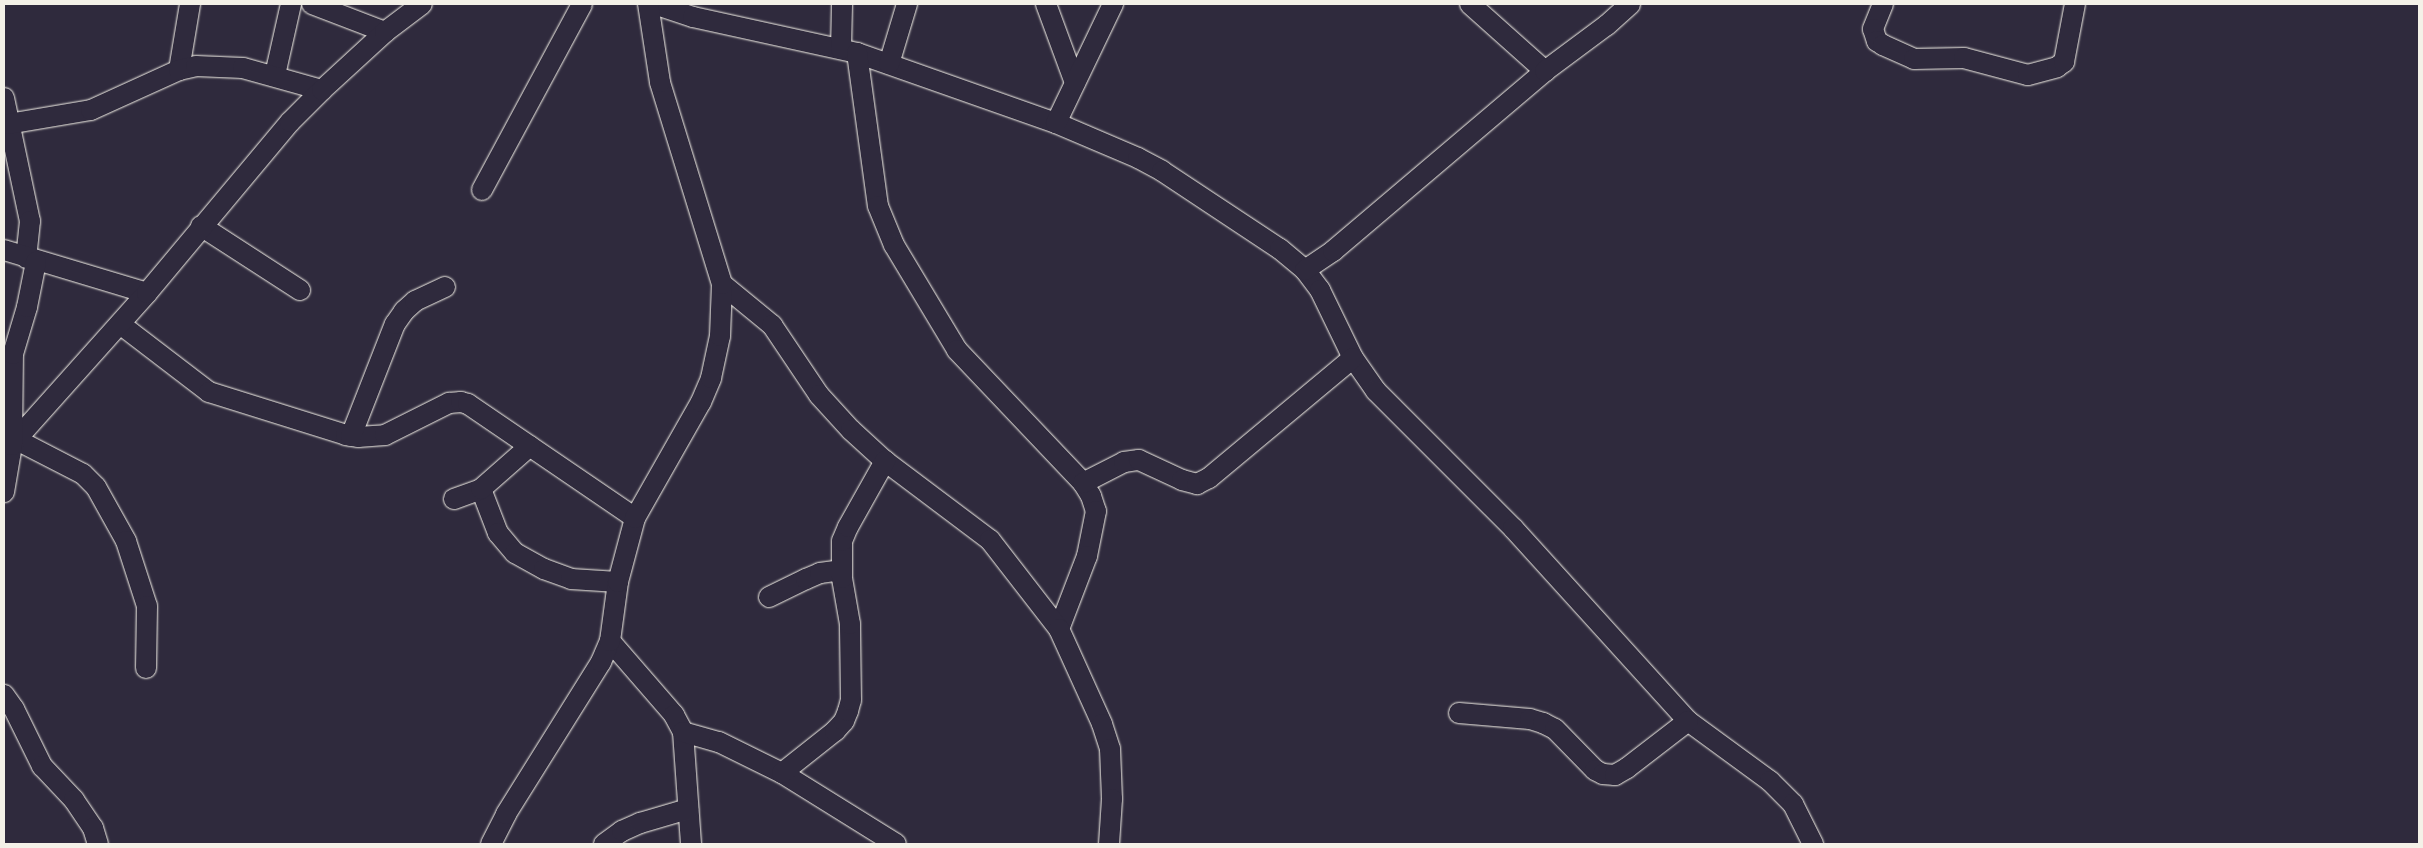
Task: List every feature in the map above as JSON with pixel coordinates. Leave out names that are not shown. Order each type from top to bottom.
[{"type":"street","points":[[180,70],[190,4]]},
{"type":"street","points":[[275,75],[291,4]]},
{"type":"street","points":[[312,4],[385,32]]},
{"type":"street","points":[[11,446],[147,293],[201,226],[290,122],[385,32],[422,4]]},
{"type":"street","points":[[482,190],[582,4]]},
{"type":"street","points":[[491,844],[506,814],[536,769],[601,662],[610,641],[618,582],[635,518],[701,402],[711,378],[720,336],[722,284],[660,82],[648,4]]},
{"type":"street","points":[[654,4],[693,17],[849,51],[1056,123],[1138,158],[1162,171],[1280,248],[1305,270],[1320,290],[1353,358],[1376,391],[1513,528],[1688,721],[1770,781],[1793,804],[1813,844]]},
{"type":"street","points":[[842,4],[878,206],[894,245],[957,350],[1083,484],[1091,496],[1096,512],[1094,530],[1087,556],[1059,629]]},
{"type":"street","points":[[889,64],[907,4]]},
{"type":"street","points":[[1046,4],[1075,83]]},
{"type":"street","points":[[1056,123],[1114,4]]},
{"type":"street","points":[[1470,4],[1545,71]]},
{"type":"street","points":[[1305,270],[1333,251],[1545,71],[1607,25],[1630,4]]},
{"type":"street","points":[[1883,4],[1873,29],[1877,42],[1883,45],[1914,59],[1964,58],[2028,75],[2057,67],[2064,62],[2075,4]]},
{"type":"street","points":[[8,124],[91,110],[180,70],[196,66],[243,68],[275,75],[322,90]]},
{"type":"street","points":[[4,98],[30,222],[31,260],[27,307],[13,354],[11,446],[4,492]]},
{"type":"street","points":[[201,226],[300,290]]},
{"type":"street","points":[[4,250],[31,260],[147,293]]},
{"type":"street","points":[[722,284],[772,325],[819,395],[851,430],[885,461],[981,532],[998,550],[1059,629],[1102,724],[1110,750],[1112,799],[1109,844]]},
{"type":"street","points":[[351,436],[395,324],[404,311],[415,301],[445,287]]},
{"type":"street","points":[[120,324],[210,392],[351,436],[385,435],[449,403],[461,402],[476,408],[635,518]]},
{"type":"street","points":[[1083,484],[1124,462],[1139,460],[1182,480],[1197,484],[1209,478],[1353,358]]},
{"type":"street","points":[[11,446],[83,474],[96,487],[126,541],[147,606],[146,668]]},
{"type":"street","points":[[454,499],[481,489],[530,446]]},
{"type":"street","points":[[782,773],[835,731],[844,721],[848,711],[851,691],[850,624],[841,570],[842,541],[885,461]]},
{"type":"street","points":[[481,489],[498,533],[515,552],[544,569],[571,579],[618,582]]},
{"type":"street","points":[[769,597],[806,578],[841,570]]},
{"type":"street","points":[[610,641],[674,715],[683,732],[690,844]]},
{"type":"street","points":[[4,695],[14,710],[42,766],[74,800],[93,828],[98,844]]},
{"type":"street","points":[[1459,713],[1530,719],[1543,723],[1555,729],[1595,770],[1609,775],[1615,775],[1627,768],[1688,721]]},
{"type":"street","points":[[683,732],[719,742],[782,773],[896,844]]},
{"type":"street","points":[[604,844],[622,831],[640,823],[688,809]]}]
